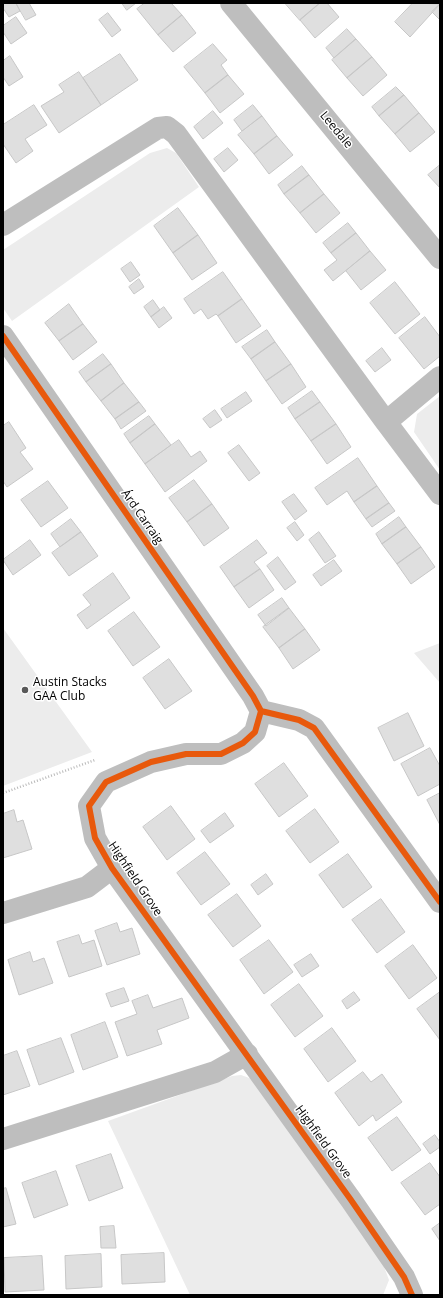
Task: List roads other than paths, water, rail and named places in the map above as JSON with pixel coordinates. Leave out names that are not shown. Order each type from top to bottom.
[{"type":"street","name":"Leedale","points":[[231,3],[440,258]]},
{"type":"street","points":[[3,225],[158,128],[167,127],[176,134],[440,494]]},
{"type":"street","name":"Árd Carraig","points":[[3,336],[254,696],[261,711]]},
{"type":"street","points":[[386,422],[440,377]]},
{"type":"street","points":[[261,711],[299,720],[314,728],[440,902]]},
{"type":"street","name":"Highfield Grove","points":[[261,711],[255,732],[243,744],[220,754],[186,754],[151,762],[106,782],[89,806],[94,838],[112,868],[351,1200],[404,1277],[412,1295]]},
{"type":"street","name":"Highfield Grove","points":[[3,913],[87,887],[112,868]]},
{"type":"street","points":[[3,1139],[215,1072],[247,1054]]},
{"type":"place","name":"Austin Stacks GAA Club","points":[[25,690]]}]
